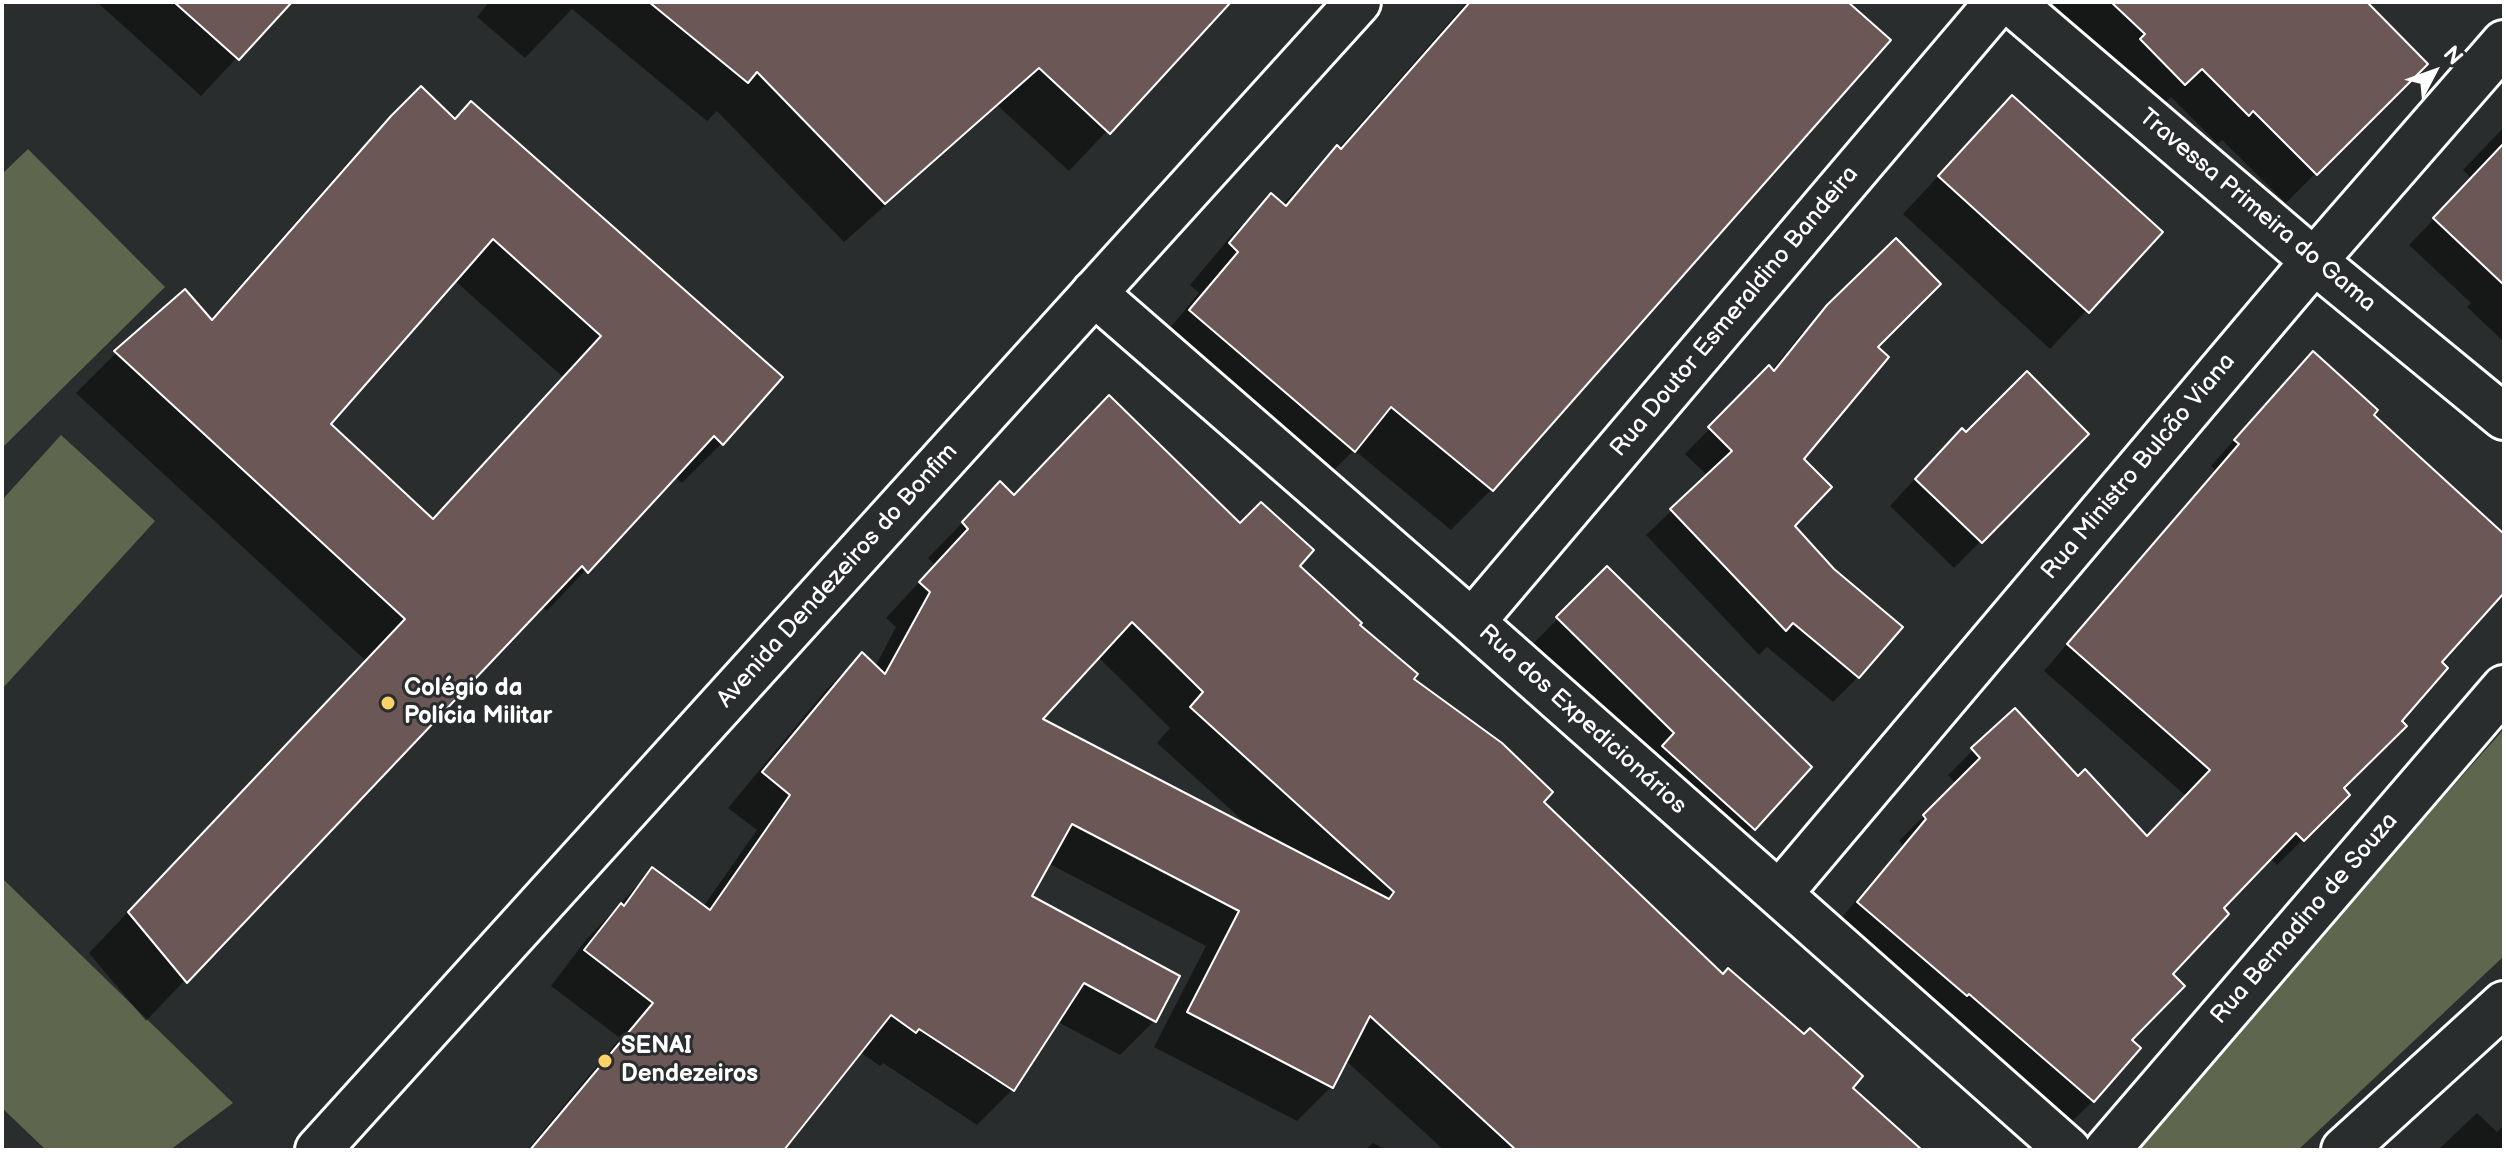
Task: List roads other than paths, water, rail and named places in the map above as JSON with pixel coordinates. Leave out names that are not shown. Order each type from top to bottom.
[{"type":"street","name":"Avenida Dendezeiros do Bonfim","points":[[318,1150],[1358,2]]},
{"type":"street","name":"Rua Doutor Esmeraldino Bandeira","points":[[1472,622],[1998,2]]},
{"type":"street","name":"Travessa Primeira do Gama","points":[[2011,2],[2314,261],[2504,417]]},
{"type":"street","name":"Rua Ministro Bulcão Viana","points":[[1779,894],[2314,261],[2504,43]]},
{"type":"street","name":"Rua dos Expedicionários","points":[[1094,293],[1472,622],[2068,1150]]},
{"type":"street","name":"Rua Bernadino de Souza","points":[[2107,1150],[2504,688]]},
{"type":"street","points":[[2344,1150],[2504,1004]]},
{"type":"place","name":"Colégio da Polícia Militar","points":[[388,703]]},
{"type":"place","name":"SENAI Dendezeiros","points":[[605,1061]]}]
